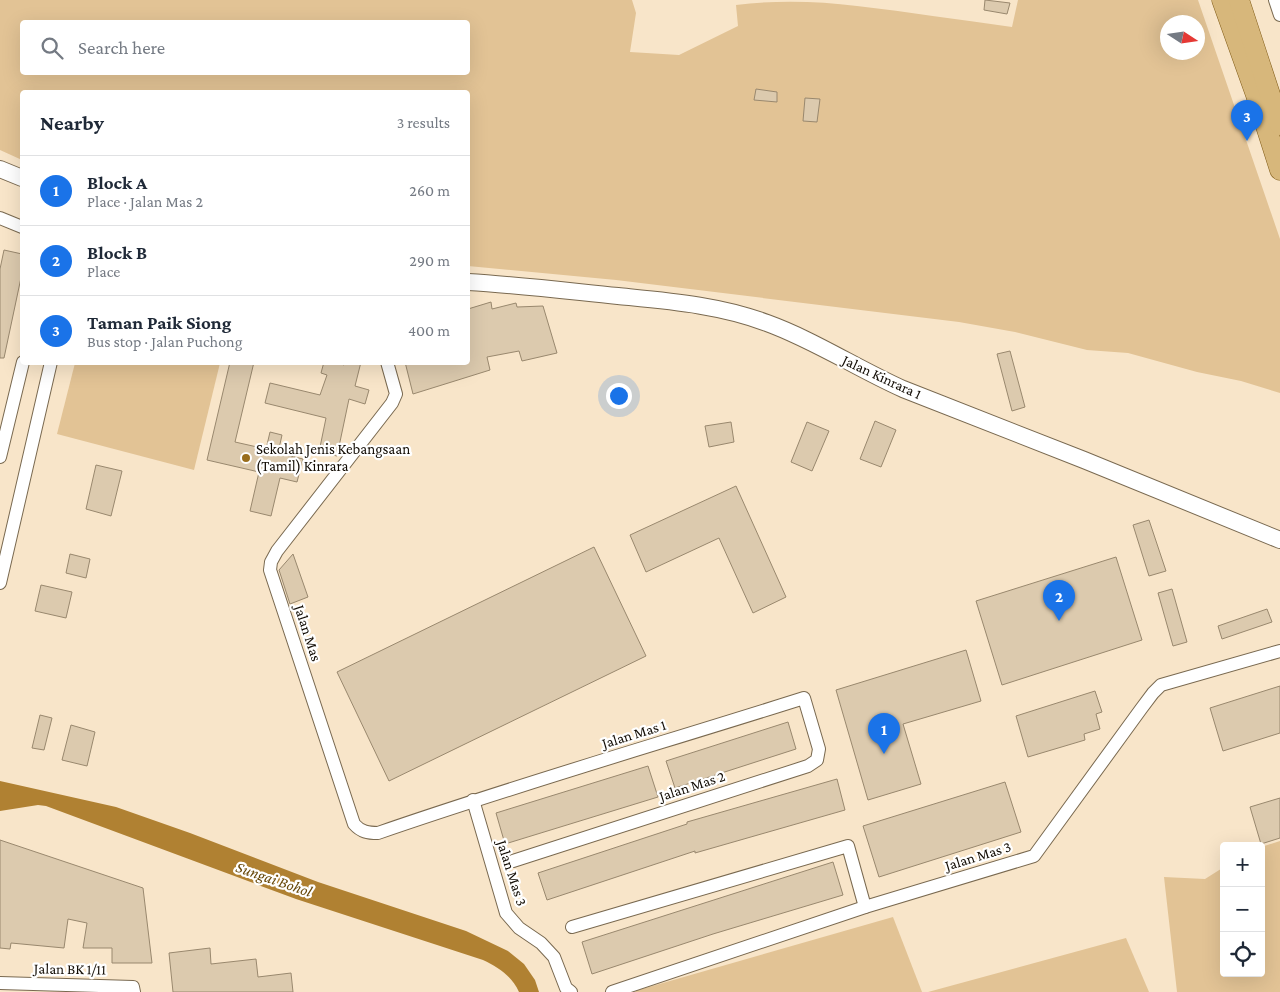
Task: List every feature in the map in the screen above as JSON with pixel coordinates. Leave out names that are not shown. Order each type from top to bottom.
[{"type":"main road","points":[[1222,0],[1256,95],[1280,170]]},
{"type":"main road","points":[[1239,0],[1280,124]]},
{"type":"street","points":[[1275,0],[1280,14]]},
{"type":"street","points":[[0,169],[20,177]]},
{"type":"street","points":[[0,218],[20,226]]},
{"type":"street","name":"Jalan Kinrara 1","points":[[470,282],[673,302],[705,307],[766,322],[793,333],[875,377],[903,389],[1280,540]]},
{"type":"street","points":[[0,457],[22,365]]},
{"type":"street","points":[[0,583],[50,365]]},
{"type":"street","name":"Jalan Mas","points":[[388,365],[396,394],[392,403],[277,551],[271,562],[270,570],[354,824],[364,832],[378,833],[473,800]]},
{"type":"street","points":[[0,522],[13,525]]},
{"type":"street","name":"Jalan Mas 3","points":[[612,992],[865,907],[1034,856],[1141,709],[1161,685],[1280,651]]},
{"type":"street","name":"Jalan Mas 1","points":[[473,800],[804,698]]},
{"type":"street","name":"Jalan Mas 2","points":[[513,861],[813,764],[819,749],[804,698]]},
{"type":"street","name":"Jalan Mas 3","points":[[473,800],[506,912],[519,928],[541,943],[554,957],[566,988],[571,992]]},
{"type":"street","points":[[572,927],[848,846],[865,907]]},
{"type":"street","name":"Jalan BK 1/11","points":[[0,984],[133,987],[134,992]]},
{"type":"shaded area","points":[[0,0],[632,0],[636,13],[630,52],[679,55],[738,26],[736,5],[751,3],[812,2],[842,4],[1012,27],[1018,0],[1198,0],[1203,15],[1160,15],[1160,60],[1205,60],[1205,20],[1280,239],[1280,393],[1241,381],[1197,372],[1128,353],[1087,350],[1015,332],[959,322],[616,280],[470,266],[470,90],[20,90],[20,159],[0,150]]},
{"type":"shaded area","points":[[74,365],[220,365],[194,470],[57,434]]},
{"type":"shaded area","points":[[1280,841],[1280,992],[1177,992],[1164,877],[1205,879],[1220,870],[1220,977],[1265,977],[1265,846]]},
{"type":"shaded area","points":[[893,917],[922,992],[635,991]]},
{"type":"shaded area","points":[[1126,938],[1149,992],[928,992]]},
{"type":"water","name":"Sungai Bohol","points":[[0,781],[116,807],[318,882],[466,931],[508,951],[524,964],[535,980],[539,992],[519,992],[513,981],[504,973],[483,960],[296,899],[46,806],[38,805],[0,811]]},
{"type":"building","points":[[985,0],[1010,3],[1007,14],[984,10]]},
{"type":"building","points":[[756,89],[777,92],[777,102],[754,100]]},
{"type":"building","points":[[805,98],[820,99],[817,122],[803,121]]},
{"type":"building","points":[[4,250],[20,254],[20,282],[4,358],[0,358],[0,269]]},
{"type":"building","points":[[491,302],[492,309],[516,303],[517,307],[543,306],[557,353],[522,361],[519,351],[487,357],[490,370],[413,394],[406,365],[470,365],[470,308]]},
{"type":"building","points":[[1010,351],[1025,407],[1012,411],[997,354]]},
{"type":"building","points":[[229,365],[253,365],[235,442],[266,449],[270,432],[282,435],[278,453],[303,459],[297,482],[280,478],[271,516],[250,511],[259,472],[207,460]]},
{"type":"building","points":[[323,365],[360,365],[355,386],[369,390],[365,404],[349,399],[337,456],[319,452],[326,418],[265,403],[270,383],[320,395],[327,375],[321,373]]},
{"type":"building","points":[[875,421],[896,430],[881,467],[860,459]]},
{"type":"building","points":[[731,422],[734,442],[709,447],[705,426]]},
{"type":"building","points":[[807,422],[829,431],[812,471],[791,462]]},
{"type":"building","points":[[96,465],[122,471],[111,516],[86,509]]},
{"type":"building","points":[[736,486],[786,597],[753,613],[719,538],[646,572],[630,535]]},
{"type":"building","points":[[1149,520],[1166,571],[1149,576],[1133,525]]},
{"type":"building","points":[[594,547],[646,656],[389,781],[337,672]]},
{"type":"building","points":[[70,554],[90,559],[86,578],[66,573]]},
{"type":"building","points":[[293,554],[308,597],[290,604],[279,570]]},
{"type":"building","points":[[1116,557],[1142,640],[1002,685],[976,601]]},
{"type":"building","points":[[41,585],[72,592],[66,618],[35,611]]},
{"type":"building","points":[[1172,589],[1187,642],[1173,646],[1158,593]]},
{"type":"building","points":[[1267,609],[1272,622],[1222,639],[1218,626]]},
{"type":"building","points":[[966,650],[981,701],[903,724],[921,784],[868,800],[836,690]]},
{"type":"building","points":[[1280,686],[1280,733],[1223,751],[1210,708]]},
{"type":"building","points":[[1095,691],[1102,712],[1096,714],[1100,729],[1084,734],[1085,740],[1028,757],[1016,716]]},
{"type":"building","points":[[40,715],[52,718],[44,750],[32,748]]},
{"type":"building","points":[[788,722],[796,749],[675,788],[666,761]]},
{"type":"building","points":[[71,725],[95,732],[87,766],[62,760]]},
{"type":"building","points":[[648,766],[658,797],[505,844],[496,813]]},
{"type":"building","points":[[837,779],[845,810],[695,853],[695,851],[547,900],[538,873],[687,824],[687,822]]},
{"type":"building","points":[[1005,782],[1021,832],[879,877],[863,826]]},
{"type":"building","points":[[1280,798],[1280,838],[1265,843],[1260,842],[1250,807]]},
{"type":"building","points":[[0,840],[143,888],[152,963],[112,963],[112,948],[83,948],[87,923],[68,919],[64,948],[11,943],[10,949],[0,948]]},
{"type":"building","points":[[833,862],[843,895],[713,934],[592,974],[582,942]]},
{"type":"building","points":[[210,948],[211,964],[256,959],[258,977],[291,973],[293,992],[173,992],[169,953]]},
{"type":"place","name":"Taman Paik Siong","points":[[1247,141]]},
{"type":"place","name":"Sekolah Jenis Kebangsaan (Tamil) Kinrara","points":[[246,458]]},
{"type":"place","name":"Block B","points":[[1059,621]]},
{"type":"place","name":"Block A","points":[[884,754]]}]
